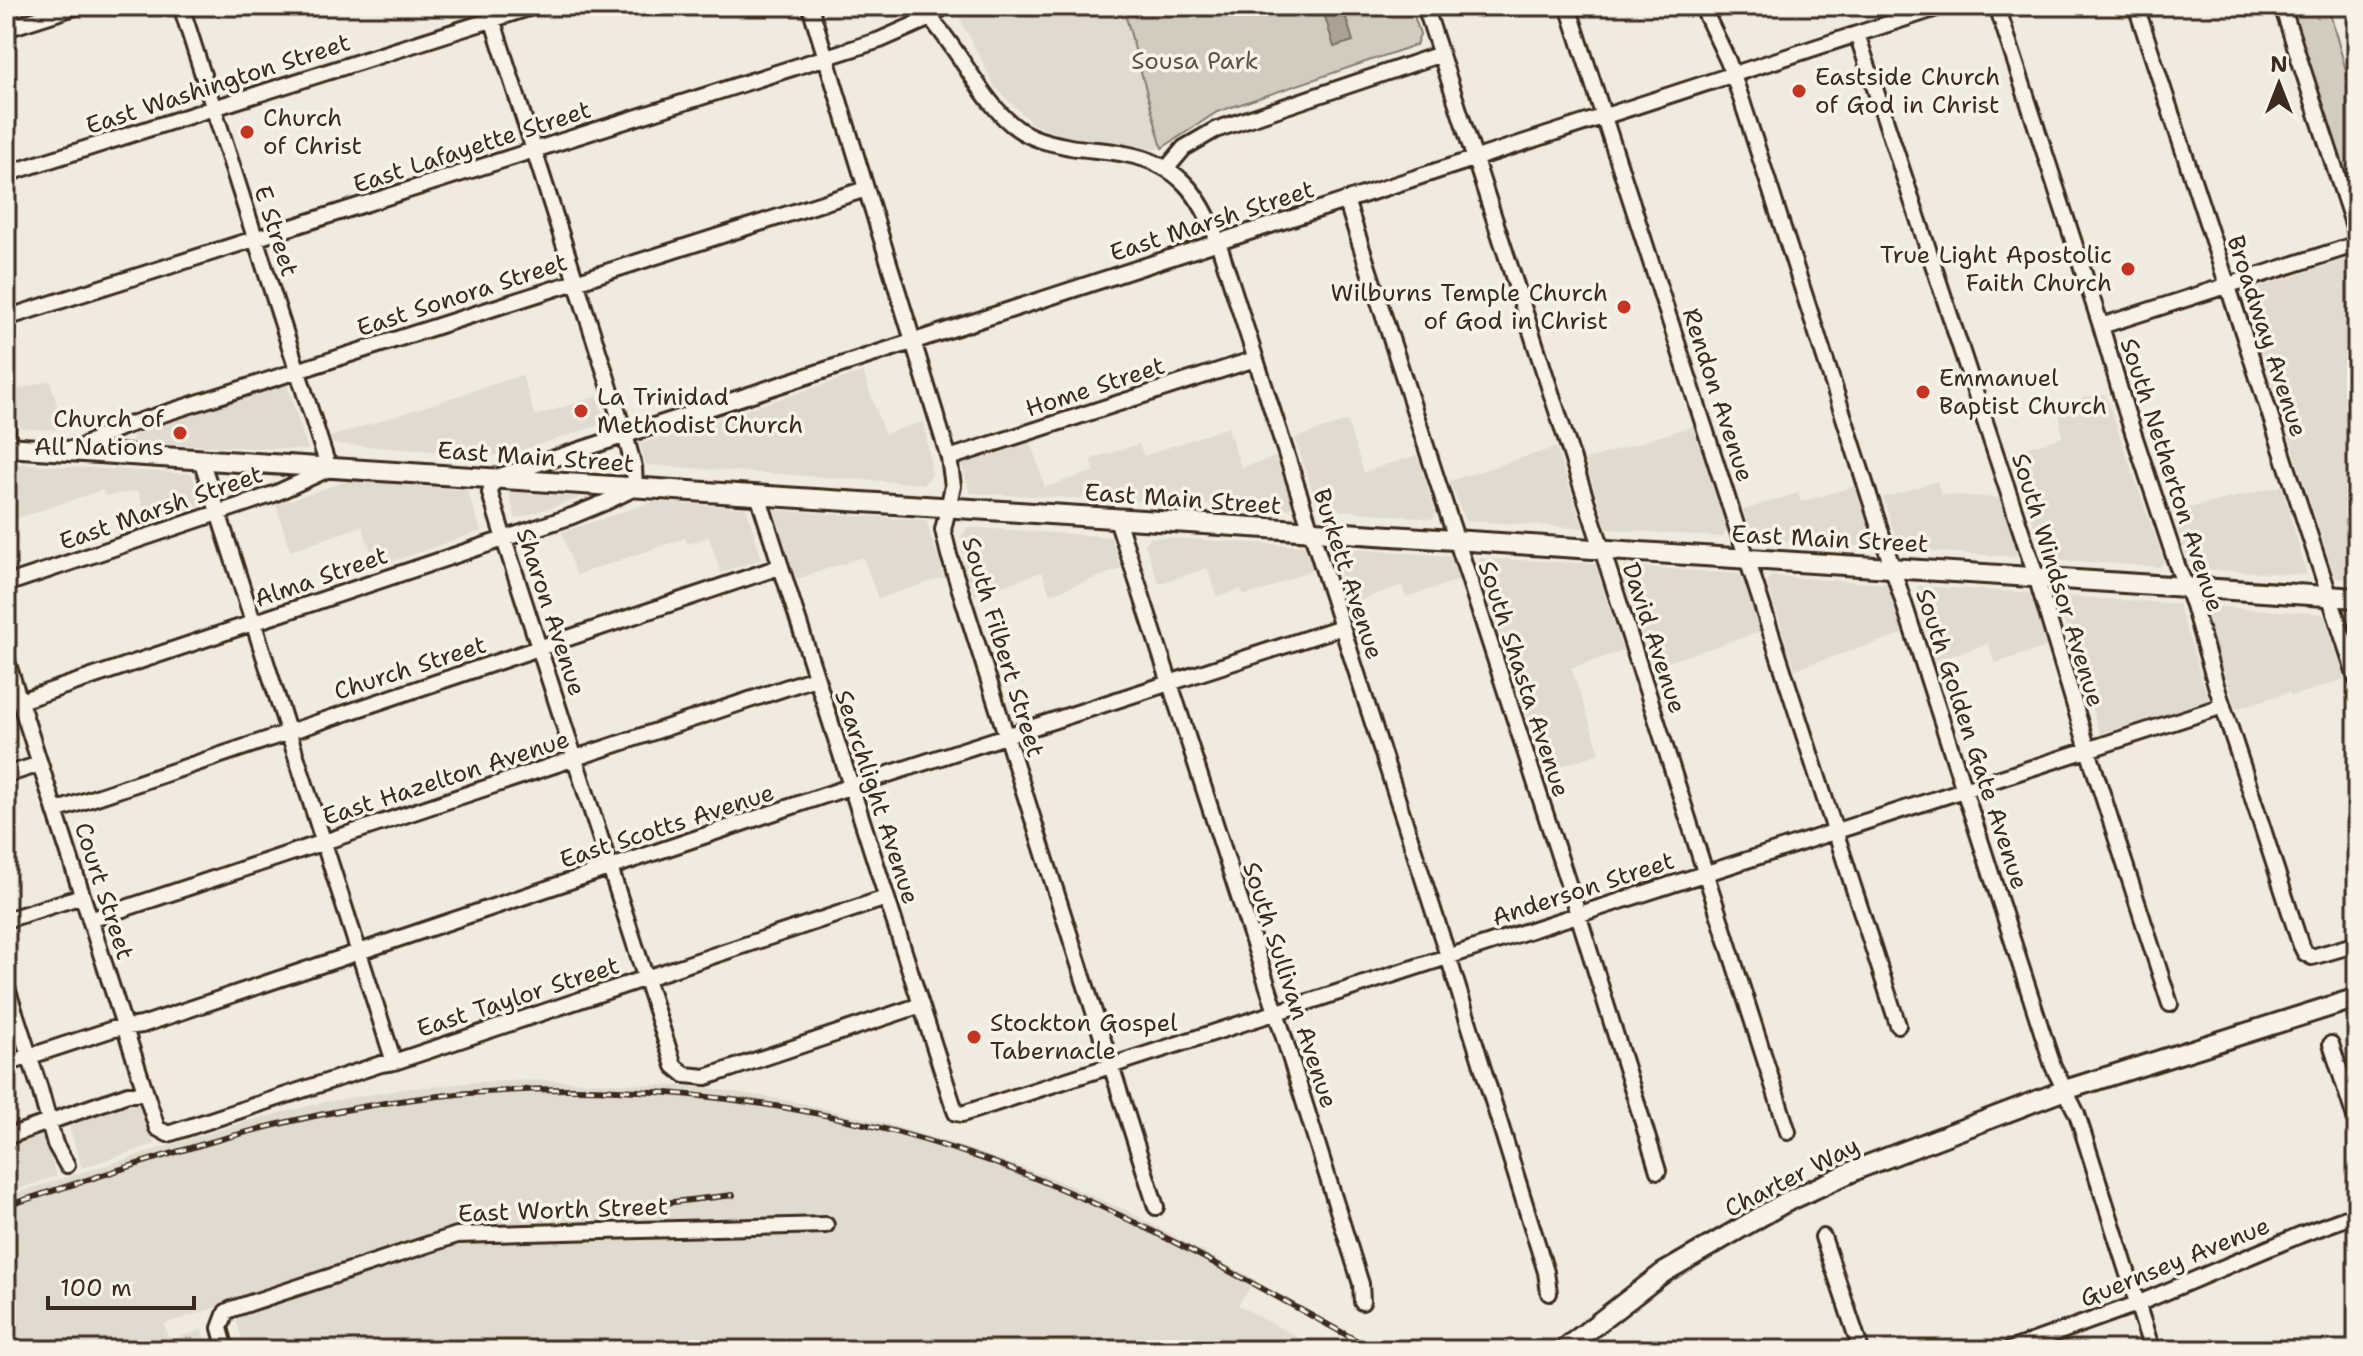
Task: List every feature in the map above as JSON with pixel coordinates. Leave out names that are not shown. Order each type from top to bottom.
[{"type":"main road","name":"East Main Street","points":[[8,447],[2357,598]]},
{"type":"main road","name":"Charter Way","points":[[1563,1350],[1663,1273],[1784,1203],[1873,1162],[2065,1090],[2357,998]]},
{"type":"street","points":[[6,29],[78,6]]},
{"type":"street","name":"E Street","points":[[181,6],[329,469]]},
{"type":"street","name":"East Washington Street","points":[[6,174],[213,108],[490,13],[535,6]]},
{"type":"street","name":"South Filbert Street","points":[[810,6],[949,458],[953,486],[943,530],[949,555],[1156,1207]]},
{"type":"street","name":"East Lafayette Street","points":[[6,318],[826,58],[880,40],[930,18],[944,6]]},
{"type":"street","name":"David Avenue","points":[[1425,6],[1788,1132]]},
{"type":"street","name":"Rendon Avenue","points":[[1568,6],[1898,1025]]},
{"type":"street","name":"South Golden Gate Avenue","points":[[1702,6],[1733,74],[2053,1066],[2077,1114],[2152,1350]]},
{"type":"street","name":"East Marsh Street","points":[[494,478],[1943,6]]},
{"type":"street","name":"South Netherton Avenue","points":[[1997,6],[2300,943],[2305,953],[2312,957],[2357,944]]},
{"type":"street","name":"Broadway Avenue","points":[[2136,6],[2357,680]]},
{"type":"street","points":[[2282,6],[2357,236]]},
{"type":"street","points":[[490,13],[625,435],[634,467],[635,488]]},
{"type":"street","name":"Burkett Avenue","points":[[930,18],[945,34],[999,112],[1025,134],[1051,144],[1130,154],[1167,168],[1199,200],[1218,242],[1448,956],[1546,1272],[1549,1293]]},
{"type":"street","name":"South Windsor Avenue","points":[[1857,34],[2036,576],[2170,1004]]},
{"type":"street","points":[[1167,168],[1184,148],[1215,130],[1441,54]]},
{"type":"street","name":"East Sonora Street","points":[[75,451],[122,427],[866,189]]},
{"type":"street","name":"South Shasta Avenue","points":[[1346,200],[1578,914],[1658,1171]]},
{"type":"street","points":[[2101,326],[2357,244]]},
{"type":"street","name":"Home Street","points":[[949,458],[1255,359]]},
{"type":"street","points":[[6,426],[8,447]]},
{"type":"street","points":[[201,459],[394,1062]]},
{"type":"street","name":"East Marsh Street","points":[[6,584],[274,494],[329,469]]},
{"type":"street","name":"Sharon Avenue","points":[[494,478],[490,493],[504,539],[674,1066],[685,1075],[706,1077],[921,1005]]},
{"type":"street","name":"Alma Street","points":[[20,701],[572,516],[635,488]]},
{"type":"street","name":"Searchlight Avenue","points":[[758,495],[956,1113]]},
{"type":"street","name":"South Sullivan Avenue","points":[[1117,519],[1276,1012],[1361,1284],[1362,1302]]},
{"type":"street","name":"Church Street","points":[[55,811],[779,567]]},
{"type":"street","name":"East Scotts Avenue","points":[[6,1064],[113,1029],[142,1025],[850,787],[1342,627]]},
{"type":"street","name":"Court Street","points":[[6,658],[157,1128],[164,1133]]},
{"type":"street","name":"East Hazelton Avenue","points":[[90,920],[815,678]]},
{"type":"street","name":"Anderson Street","points":[[956,1113],[962,1114],[2223,706]]},
{"type":"street","points":[[6,775],[40,764]]},
{"type":"street","points":[[6,920],[82,896]]},
{"type":"street","name":"East Taylor Street","points":[[164,1133],[394,1062],[886,898]]},
{"type":"street","points":[[6,985],[55,1144],[67,1165]]},
{"type":"street","points":[[2331,1044],[2357,1124]]},
{"type":"street","points":[[6,1137],[128,1094],[145,1091]]},
{"type":"street","name":"Guernsey Avenue","points":[[2009,1350],[2137,1304],[2357,1214]]},
{"type":"street","name":"East Worth Street","points":[[226,1350],[220,1328],[226,1312],[457,1235],[826,1225]]},
{"type":"street","points":[[1823,1237],[1861,1350]]},
{"type":"shaded area","points":[[958,6],[1123,6],[1162,148],[1065,137],[1033,124],[995,87],[955,9]]},
{"type":"shaded area","points":[[1343,8],[1353,41],[1334,47],[1324,13]]},
{"type":"shaded area","points":[[2357,255],[2357,579],[2335,578],[2243,293]]},
{"type":"shaded area","points":[[863,372],[884,434],[924,421],[932,475],[924,484],[646,465],[640,444]]},
{"type":"shaded area","points":[[522,375],[535,416],[597,396],[606,423],[503,456],[333,444],[330,437]]},
{"type":"shaded area","points":[[50,380],[64,429],[21,428],[10,392]]},
{"type":"shaded area","points":[[287,384],[308,450],[132,443],[133,435]]},
{"type":"shaded area","points":[[2105,394],[2164,561],[2159,567],[2045,559],[2009,453],[2062,437],[2059,406]]},
{"type":"shaded area","points":[[1347,421],[1364,472],[1417,455],[1436,513],[1433,519],[1318,508],[1295,438]]},
{"type":"shaded area","points":[[1693,426],[1727,530],[1722,537],[1607,529],[1585,460]]},
{"type":"shaded area","points":[[1228,427],[1241,468],[1278,456],[1293,504],[1290,509],[970,493],[962,465],[1031,443],[1045,487],[1095,471],[1091,459],[1139,444],[1144,456]]},
{"type":"shaded area","points":[[1556,447],[1583,528],[1466,521],[1449,481]]},
{"type":"shaded area","points":[[6,463],[192,474],[202,505],[148,522],[138,491],[105,496],[102,490],[6,522]]},
{"type":"shaded area","points":[[220,476],[264,478],[265,484],[227,497]]},
{"type":"shaded area","points":[[347,481],[467,490],[481,531],[376,567],[362,526],[290,551],[276,505]]},
{"type":"shaded area","points":[[1937,481],[1941,494],[2001,498],[2019,551],[2014,557],[1900,549],[1883,498]]},
{"type":"shaded area","points":[[1855,486],[1873,540],[1867,547],[1753,539],[1743,510],[1798,493],[1801,502]]},
{"type":"shaded area","points":[[2282,486],[2307,575],[2191,569],[2172,512]]},
{"type":"shaded area","points":[[508,492],[583,497],[516,519]]},
{"type":"shaded area","points":[[653,502],[746,508],[762,559],[721,573],[709,537],[688,544],[685,538],[576,575],[562,532]]},
{"type":"shaded area","points":[[774,510],[926,520],[944,577],[878,599],[863,557],[796,579]]},
{"type":"shaded area","points":[[968,527],[1111,537],[1121,569],[1050,594],[1042,572],[975,595],[964,568],[961,536]]},
{"type":"shaded area","points":[[1151,537],[1308,546],[1315,568],[1262,591],[1244,595],[1241,589],[1217,597],[1207,568],[1159,584],[1145,544]]},
{"type":"shaded area","points":[[1338,548],[1451,556],[1459,580],[1406,597],[1402,585],[1350,604],[1334,555]]},
{"type":"shaded area","points":[[1480,558],[1595,564],[1623,651],[1571,668],[1600,753],[1546,771],[1477,565]]},
{"type":"shaded area","points":[[1625,566],[1741,574],[1760,632],[1652,667],[1622,573]]},
{"type":"shaded area","points":[[1771,576],[1887,584],[1903,634],[1795,669],[1767,583]]},
{"type":"shaded area","points":[[1919,586],[2033,593],[2049,646],[1995,663],[1988,644],[1935,661],[1914,593]]},
{"type":"shaded area","points":[[2064,596],[2178,604],[2209,701],[2100,734],[2058,603]]},
{"type":"shaded area","points":[[2208,606],[2324,614],[2345,679],[2236,709],[2204,612]]},
{"type":"shaded area","points":[[546,1080],[702,1087],[792,1101],[880,1122],[1052,1178],[1127,1211],[1256,1280],[1238,1305],[1321,1350],[246,1350],[230,1303],[164,1324],[169,1340],[202,1330],[208,1350],[6,1350],[6,1196],[248,1121],[325,1102],[404,1089],[476,1082]]},
{"type":"shaded area","points":[[139,1096],[155,1144],[82,1168],[67,1120]]},
{"type":"shaded area","points":[[41,1129],[57,1176],[6,1193],[6,1141]]},
{"type":"green space","name":"Sousa Park","points":[[1123,6],[1411,6],[1420,34],[1416,45],[1217,112],[1162,148]]},
{"type":"green space","points":[[2290,6],[2328,6],[2357,110],[2357,197],[2346,175]]},
{"type":"railway","points":[[6,1206],[213,1141],[339,1111],[425,1098],[512,1090],[600,1090],[687,1095],[774,1106],[860,1123],[944,1146],[1027,1175],[1116,1213],[1374,1350]]},
{"type":"railway","points":[[622,1208],[733,1195]]},
{"type":"place","name":"Eastside Church of God in Christ","points":[[1799,91]]},
{"type":"place","name":"Church of Christ","points":[[247,132]]},
{"type":"place","name":"True Light Apostolic Faith Church","points":[[2128,269]]},
{"type":"place","name":"Wilburns Temple Church of God in Christ","points":[[1624,307]]},
{"type":"place","name":"Emmanuel Baptist Church","points":[[1923,392]]},
{"type":"place","name":"La Trinidad Methodist Church","points":[[581,411]]},
{"type":"place","name":"Church of All Nations","points":[[180,433]]},
{"type":"place","name":"Stockton Gospel Tabernacle","points":[[974,1037]]}]
